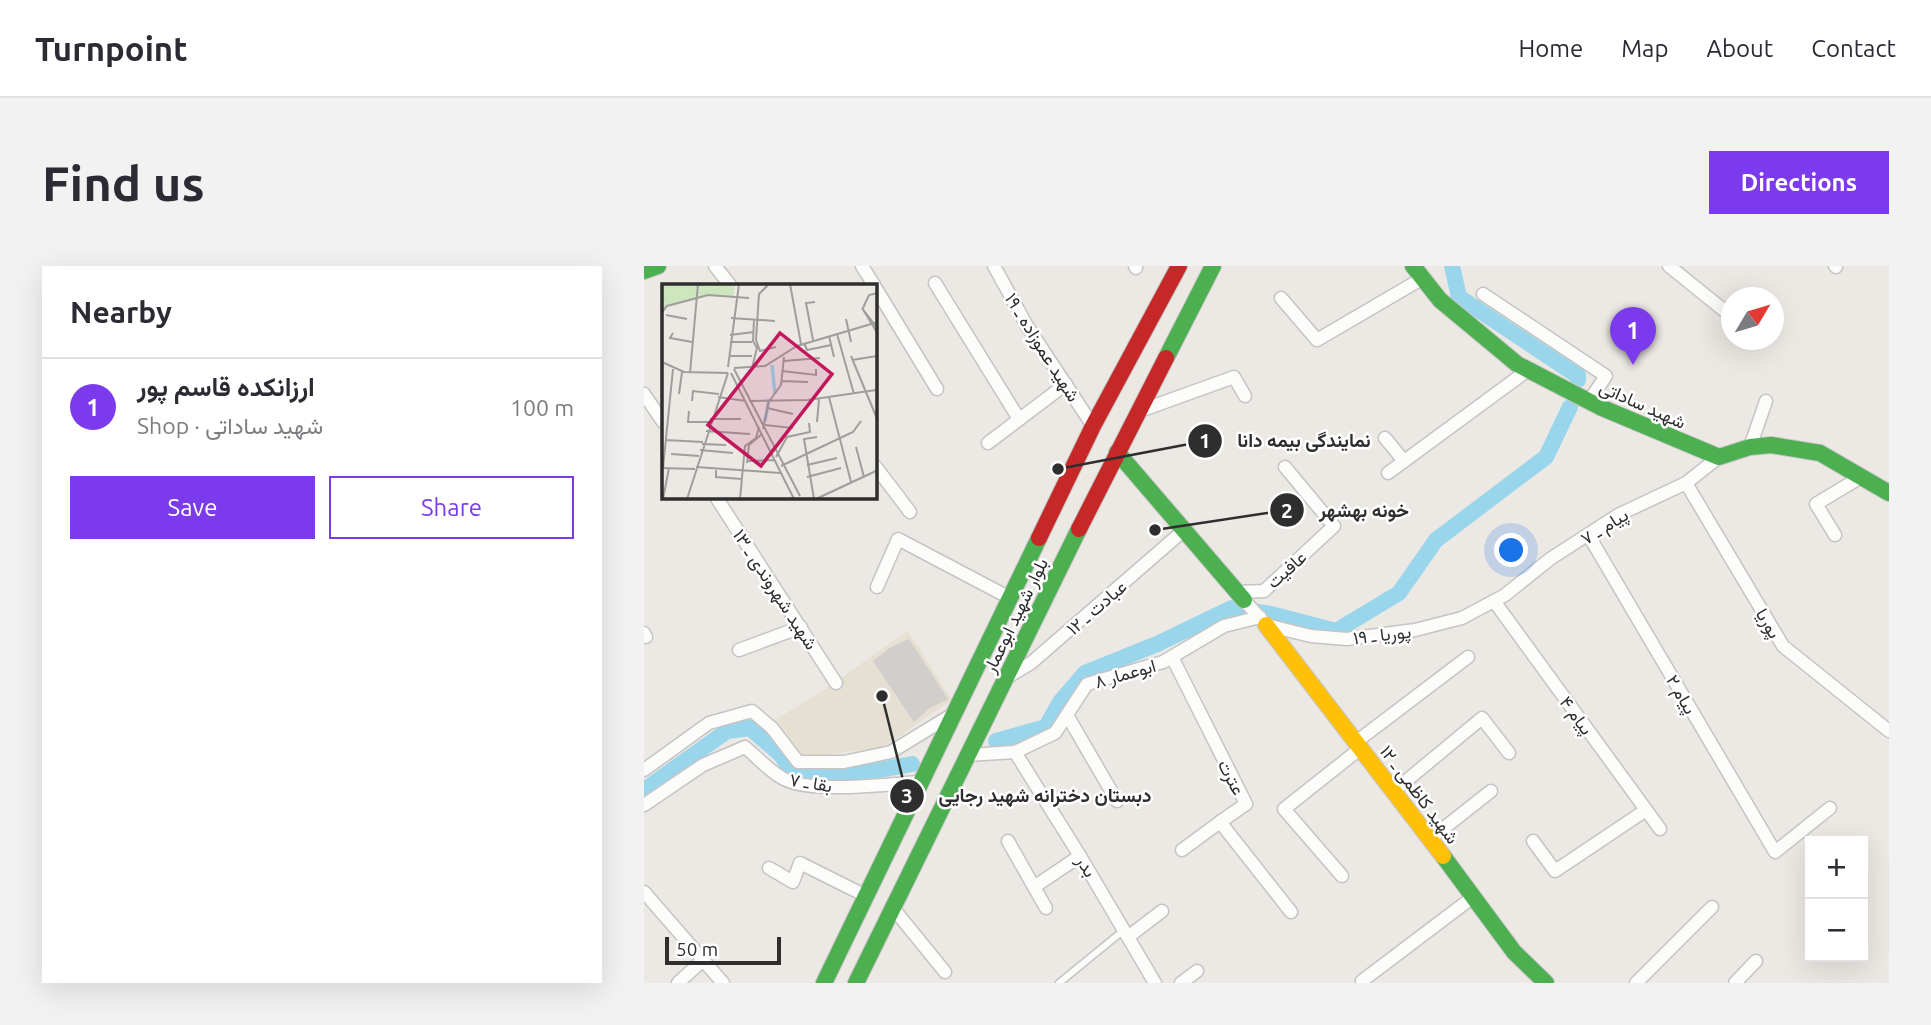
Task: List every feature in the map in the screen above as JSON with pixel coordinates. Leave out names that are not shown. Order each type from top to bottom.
[{"type":"street","points":[[644,271],[658,266]]},
{"type":"street","points":[[715,266],[729,284]]},
{"type":"street","points":[[862,266],[873,284]]},
{"type":"street","name":"شهید عموزاده ـ ۱۹","points":[[994,266],[1027,326],[1093,426]]},
{"type":"street","name":"بلوار شهید ابوعمار","points":[[824,983],[1093,426],[1179,266]]},
{"type":"street","name":"بلوار شهید ابوعمار","points":[[856,983],[1117,452],[1213,266]]},
{"type":"street","points":[[1670,266],[1686,271],[1721,306]]},
{"type":"street","points":[[1281,298],[1317,340],[1418,272]]},
{"type":"street","name":"شهید ساداتی","points":[[1418,272],[1440,300],[1517,364],[1589,401],[1719,457]]},
{"type":"street","points":[[935,283],[1019,419]]},
{"type":"street","points":[[877,291],[937,389]]},
{"type":"street","points":[[1483,295],[1606,376],[1589,401]]},
{"type":"street","points":[[1388,472],[1528,370]]},
{"type":"street","points":[[1137,412],[1234,377],[1245,397]]},
{"type":"street","points":[[988,443],[1066,384]]},
{"type":"street","points":[[644,394],[662,421]]},
{"type":"street","points":[[1750,447],[1766,401]]},
{"type":"street","points":[[1385,438],[1404,461]]},
{"type":"street","points":[[1719,457],[1750,447],[1771,445],[1820,453],[1889,493]]},
{"type":"street","points":[[1117,452],[1263,621]]},
{"type":"street","name":"پیام ـ ۷","points":[[1494,601],[1550,559],[1618,515],[1686,483],[1719,457]]},
{"type":"street","name":"عافیت","points":[[1241,596],[1264,591],[1334,526],[1285,467]]},
{"type":"street","points":[[877,469],[910,512]]},
{"type":"street","points":[[1835,535],[1816,504],[1861,477]]},
{"type":"street","name":"پوریا","points":[[1686,483],[1783,646],[1889,731]]},
{"type":"street","name":"شهید شهروندی ـ ۱۳","points":[[717,499],[836,683]]},
{"type":"street","name":"عبادت ـ ۱۲","points":[[1006,678],[1031,663],[1183,531]]},
{"type":"street","name":"پیام ۲","points":[[1589,536],[1775,852],[1830,808]]},
{"type":"street","points":[[877,587],[898,539],[1010,598]]},
{"type":"street","name":"پوریا ـ ۱۹","points":[[1263,621],[1311,636],[1347,639],[1415,630],[1462,618],[1494,601]]},
{"type":"street","name":"پیام ۴","points":[[1494,601],[1660,829]]},
{"type":"street","name":"ابوعمار ۸","points":[[968,755],[1015,751],[1055,733],[1087,684],[1163,662],[1224,626],[1263,621]]},
{"type":"street","name":"شهید کاظمی ـ ۱۲","points":[[1263,621],[1514,952],[1546,983]]},
{"type":"street","points":[[739,650],[801,627]]},
{"type":"street","name":"عترت","points":[[1171,657],[1245,804],[1220,822],[1291,912]]},
{"type":"street","points":[[1342,876],[1284,809],[1468,657]]},
{"type":"street","points":[[644,770],[709,723],[752,711],[772,728],[798,761],[809,762],[844,762],[891,752],[955,713]]},
{"type":"street","points":[[1066,715],[1117,801]]},
{"type":"street","points":[[1394,791],[1482,718],[1510,753]]},
{"type":"street","name":"بقا ـ ۷","points":[[644,805],[703,765],[745,747],[784,779],[808,785],[841,787],[921,782]]},
{"type":"street","name":"بدر","points":[[1015,751],[1155,983]]},
{"type":"street","points":[[1430,839],[1490,790]]},
{"type":"street","points":[[1533,841],[1555,871],[1646,810]]},
{"type":"street","points":[[1182,850],[1220,822]]},
{"type":"street","points":[[1008,841],[1046,908]]},
{"type":"street","points":[[1034,887],[1080,856]]},
{"type":"street","points":[[769,868],[793,882],[800,863],[866,896]]},
{"type":"street","points":[[644,892],[723,983]]},
{"type":"street","points":[[1362,981],[1473,897]]},
{"type":"street","points":[[1636,983],[1712,907]]},
{"type":"street","points":[[892,908],[945,972]]},
{"type":"street","points":[[1126,933],[1162,911]]},
{"type":"street","points":[[678,983],[703,960]]},
{"type":"street","points":[[1735,983],[1756,961]]},
{"type":"street","points":[[1181,983],[1197,971]]},
{"type":"lane","points":[[1059,983],[1126,933]]},
{"type":"shaded area","points":[[908,631],[952,700],[882,748],[802,757],[772,722]]},
{"type":"building","points":[[909,639],[948,699],[930,708],[914,722],[873,661],[891,647]]},
{"type":"waterway","points":[[1452,266],[1459,297],[1578,376],[1578,380]]},
{"type":"waterway","points":[[996,741],[1046,727],[1060,702],[1085,673],[1157,644],[1232,608],[1271,614],[1336,631],[1399,593],[1436,540],[1546,457],[1570,407]]},
{"type":"waterway","points":[[644,790],[727,731],[750,728],[781,755],[792,772],[808,777],[912,764]]},
{"type":"traffic: fast","points":[[644,271],[658,266]]},
{"type":"traffic: fast","points":[[1166,358],[1213,266]]},
{"type":"traffic: fast","points":[[1413,266],[1440,300],[1517,364],[1600,407],[1719,457],[1750,447],[1771,445],[1820,453],[1889,493]]},
{"type":"traffic: fast","points":[[1117,452],[1244,600]]},
{"type":"traffic: fast","points":[[856,983],[1079,529]]},
{"type":"traffic: fast","points":[[824,983],[1039,538]]},
{"type":"traffic: fast","points":[[1443,856],[1514,952],[1546,983]]},
{"type":"traffic: slow","points":[[1266,625],[1443,856]]},
{"type":"traffic: jam","points":[[1039,538],[1093,426],[1179,266]]},
{"type":"traffic: jam","points":[[1079,529],[1166,358]]},
{"type":"place","name":"ارزانکده قاسم پور","points":[[1633,365]]},
{"type":"place","name":"نمایندگی بیمه دانا","points":[[1058,469]]},
{"type":"place","name":"خونه بهشهر","points":[[1155,530]]},
{"type":"place","name":"دبستان دخترانه شهید رجایی","points":[[882,696]]}]
